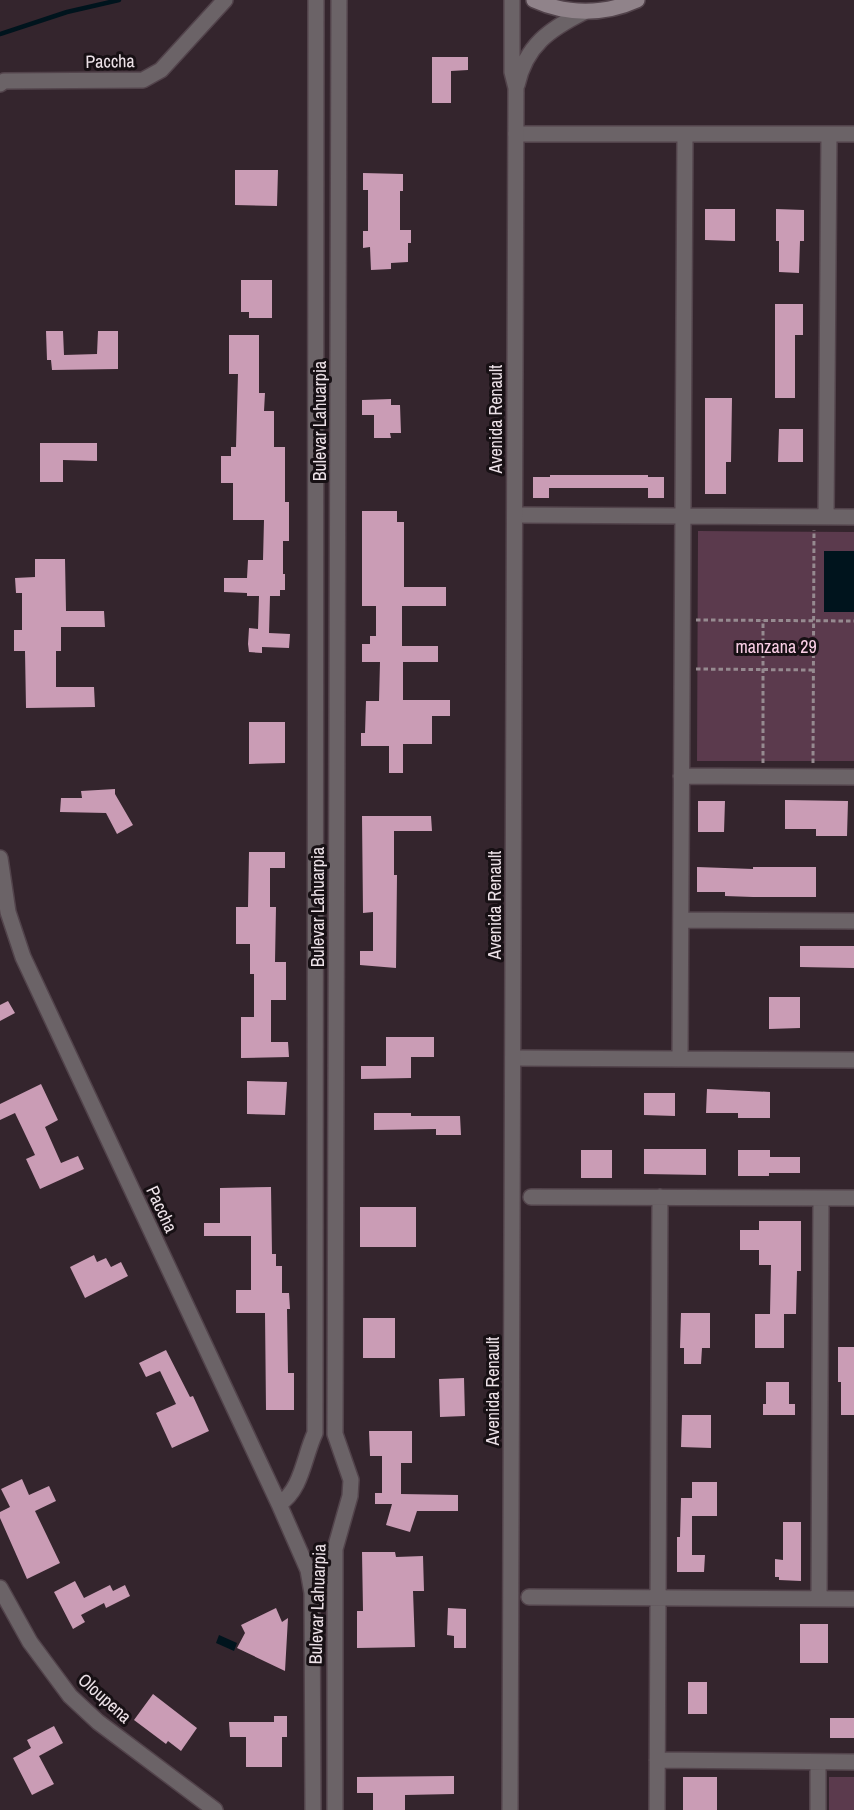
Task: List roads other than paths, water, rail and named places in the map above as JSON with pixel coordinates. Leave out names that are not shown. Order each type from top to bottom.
[{"type":"main road","points":[[534,0],[557,9],[584,12],[609,9],[636,0]]},
{"type":"street","name":"Paccha","points":[[0,84],[4,81],[142,80],[161,70],[225,0]]},
{"type":"street","points":[[279,1504],[294,1490],[315,1433],[316,0]]},
{"type":"street","name":"Bulevar Lahuarpia","points":[[335,1810],[334,1565],[335,1549],[350,1496],[351,1480],[335,1434],[339,0]]},
{"type":"street","name":"Avenida Renault","points":[[510,1810],[516,134],[516,88],[512,72],[512,0]]},
{"type":"street","points":[[516,88],[528,55],[544,36],[555,27],[584,12]]},
{"type":"street","points":[[516,134],[854,135]]},
{"type":"street","points":[[680,1059],[685,134]]},
{"type":"street","points":[[820,517],[829,135]]},
{"type":"street","points":[[515,515],[854,517]]},
{"type":"street","points":[[681,776],[854,777]]},
{"type":"street","name":"Paccha","points":[[0,858],[8,912],[22,957],[308,1570],[312,1593],[313,1810]]},
{"type":"street","points":[[681,920],[854,921]]},
{"type":"street","points":[[513,1058],[854,1060]]},
{"type":"street","points":[[531,1197],[854,1198]]},
{"type":"street","points":[[657,1810],[660,1197]]},
{"type":"street","points":[[819,1599],[821,1198]]},
{"type":"street","points":[[315,1433],[335,1434]]},
{"type":"street","points":[[308,1570],[317,1573],[334,1565]]},
{"type":"street","name":"Oloupena","points":[[0,1588],[30,1642],[70,1696],[98,1722],[215,1810]]},
{"type":"street","points":[[530,1597],[854,1599]]},
{"type":"street","points":[[657,1760],[854,1762]]},
{"type":"street","points":[[818,1761],[818,1810]]},
{"type":"water","points":[[824,551],[854,551],[854,612],[824,612]]},
{"type":"water","points":[[219,1635],[237,1643],[234,1651],[216,1643]]},
{"type":"waterway","points":[[0,34],[67,12],[119,0]]},
{"type":"park label","name":"manzana 29","points":[[776,646]]}]
